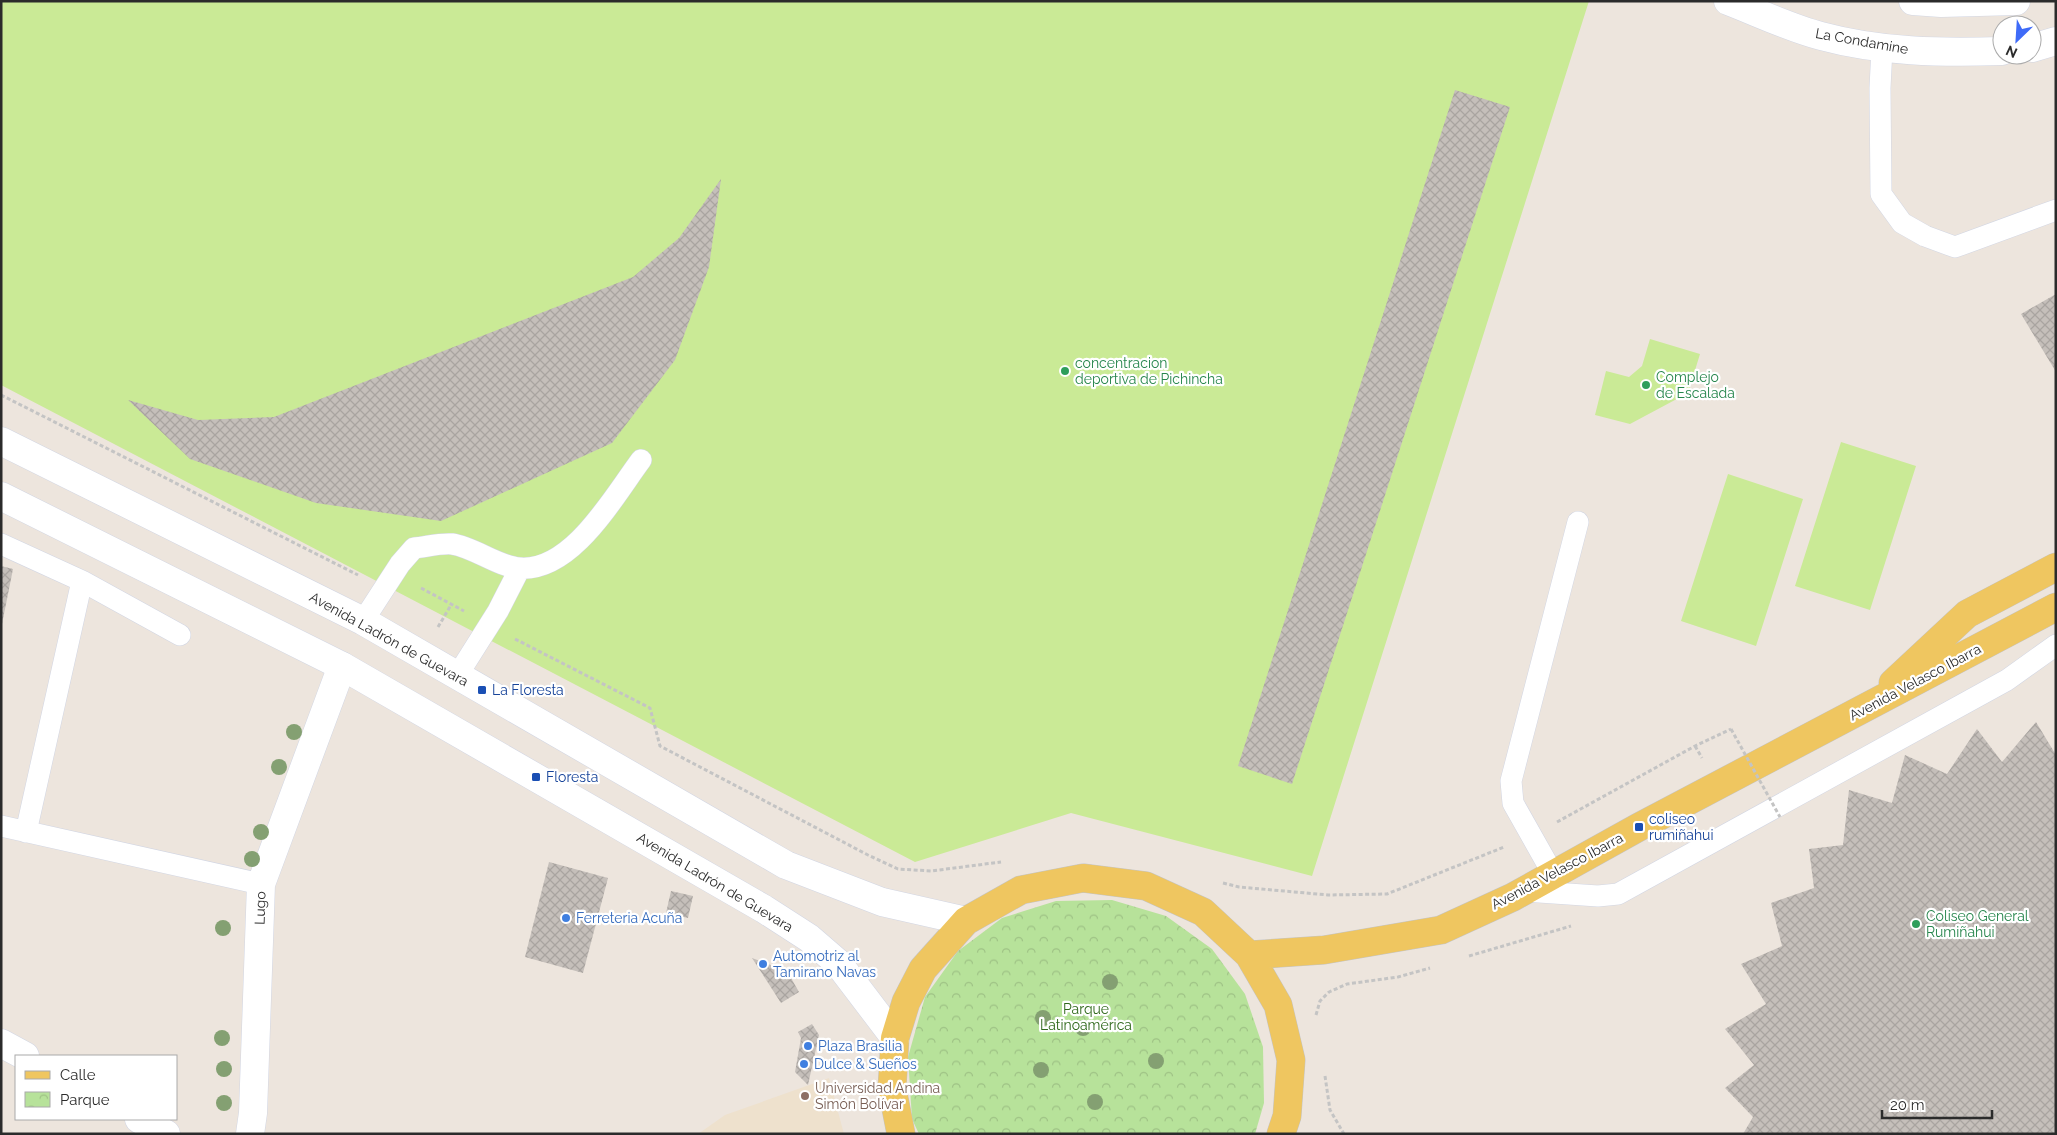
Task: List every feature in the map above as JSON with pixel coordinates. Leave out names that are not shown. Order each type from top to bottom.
[{"type":"main road","name":"La Condamine","points":[[1728,1],[1761,7],[1820,36],[1882,48],[1939,53],[1992,51]]},
{"type":"main road","points":[[1913,1],[1941,3],[2016,1]]},
{"type":"main road","points":[[2042,45],[2056,41]]},
{"type":"main road","name":"Avenida Ladrón de Guevara","points":[[1,441],[363,621],[786,864],[882,902],[966,921]]},
{"type":"main road","name":"Avenida Ladrón de Guevara","points":[[1,496],[342,666],[764,909],[809,938],[838,963],[895,1038]]},
{"type":"main road","points":[[1867,708],[1967,614],[2056,567]]},
{"type":"main road","name":"Avenida Velasco Ibarra","points":[[1249,955],[1324,950],[1441,930],[1523,891],[2056,608]]},
{"type":"main road","name":"Lugo","points":[[250,1134],[261,884],[342,666]]},
{"type":"main road","points":[[901,1134],[892,1088],[895,1038],[906,1002],[923,969],[966,921],[1021,890],[1083,878],[1146,886],[1203,912],[1249,955],[1278,1005],[1290,1060],[1287,1116],[1281,1134]]},
{"type":"main road","points":[[1,1043],[23,1055]]},
{"type":"main road","points":[[141,1120],[166,1134]]},
{"type":"lane","points":[[1882,48],[1880,88],[1881,194],[1902,223],[1925,236],[1956,247],[2056,210]]},
{"type":"lane","points":[[363,621],[414,548],[434,544],[453,544],[520,568],[539,566],[558,559],[587,532],[641,460]]},
{"type":"lane","points":[[1553,874],[1513,803],[1511,781],[1578,522]]},
{"type":"lane","points":[[1,544],[82,582],[180,634]]},
{"type":"lane","points":[[457,676],[489,625],[520,568]]},
{"type":"lane","points":[[26,832],[82,582]]},
{"type":"lane","points":[[1523,891],[1598,896],[1618,894],[2007,680],[2056,645]]},
{"type":"lane","points":[[1,826],[261,884]]},
{"type":"path","points":[[1,395],[355,575],[395,574],[650,708],[660,746],[898,869],[931,871],[1003,862]]},
{"type":"path","points":[[1214,881],[1239,887],[1328,895],[1387,894],[1531,837],[1695,746],[1731,729],[1780,817]]},
{"type":"path","points":[[1463,958],[1573,925]]},
{"type":"path","points":[[1317,1025],[1316,1015],[1320,1001],[1329,992],[1347,984],[1398,977],[1435,966]]},
{"type":"path","points":[[1324,1072],[1330,1110],[1344,1134]]},
{"type":"shaded area","name":"Universidad Andina Simón Bolívar","points":[[829,1078],[844,1134],[698,1134],[725,1115]]},
{"type":"green space","points":[[1,1],[1589,1],[1312,876],[1071,813],[915,862],[1,385]]},
{"type":"green space","name":"Complejo de Escalada","points":[[1650,339],[1700,354],[1688,393],[1630,424],[1595,415],[1606,371],[1629,377],[1642,366]]},
{"type":"green space","points":[[1841,442],[1916,466],[1870,610],[1795,586]]},
{"type":"green space","points":[[1728,474],[1803,499],[1756,646],[1681,621]]},
{"type":"green space","name":"Parque Latinoamérica","points":[[1112,900],[1166,916],[1212,949],[1245,994],[1263,1047],[1264,1103],[1255,1134],[919,1134],[912,1119],[908,1057],[925,997],[958,951],[1002,918],[1056,901]]},
{"type":"building","points":[[1455,90],[1510,107],[1292,784],[1238,766]]},
{"type":"building","points":[[721,179],[709,267],[675,360],[612,443],[441,521],[316,503],[190,459],[128,400],[198,420],[274,417],[633,277],[679,238]]},
{"type":"building","points":[[2056,294],[2056,372],[2021,314]]},
{"type":"building","points":[[1,566],[13,569],[2,624],[1,624]]},
{"type":"building","name":"Coliseo General Rumiñahui","points":[[2036,722],[2056,755],[2056,1134],[1743,1134],[1753,1117],[1725,1088],[1754,1065],[1725,1029],[1766,1004],[1741,964],[1782,946],[1771,903],[1814,888],[1809,849],[1843,845],[1849,790],[1892,803],[1905,755],[1947,774],[1977,729],[2002,762]]},
{"type":"building","name":"Ferreteria Acuña","points":[[549,862],[608,878],[583,973],[525,957]]},
{"type":"building","points":[[671,891],[693,896],[688,918],[666,913]]},
{"type":"building","points":[[752,958],[787,971],[799,992],[781,1003]]},
{"type":"building","points":[[812,1024],[819,1035],[808,1085],[795,1072],[801,1038],[798,1032]]},
{"type":"place","name":"concentracion deportiva de Pichincha","points":[[1065,371]]},
{"type":"place","name":"Complejo de Escalada","points":[[1646,385]]},
{"type":"place","name":"La Floresta","points":[[482,690]]},
{"type":"place","name":"Floresta","points":[[536,777]]},
{"type":"place","name":"coliseo rumiñahui","points":[[1639,827]]},
{"type":"place","name":"Ferreteria Acuña","points":[[566,918]]},
{"type":"place","name":"Coliseo General Rumiñahui","points":[[1916,924]]},
{"type":"place","name":"Automotriz al Tamirano Navas","points":[[763,964]]},
{"type":"place","name":"Plaza Brasilia","points":[[808,1046]]},
{"type":"place","name":"Dulce & Sueños","points":[[804,1064]]},
{"type":"place","name":"Universidad Andina Simón Bolívar","points":[[805,1096]]}]
